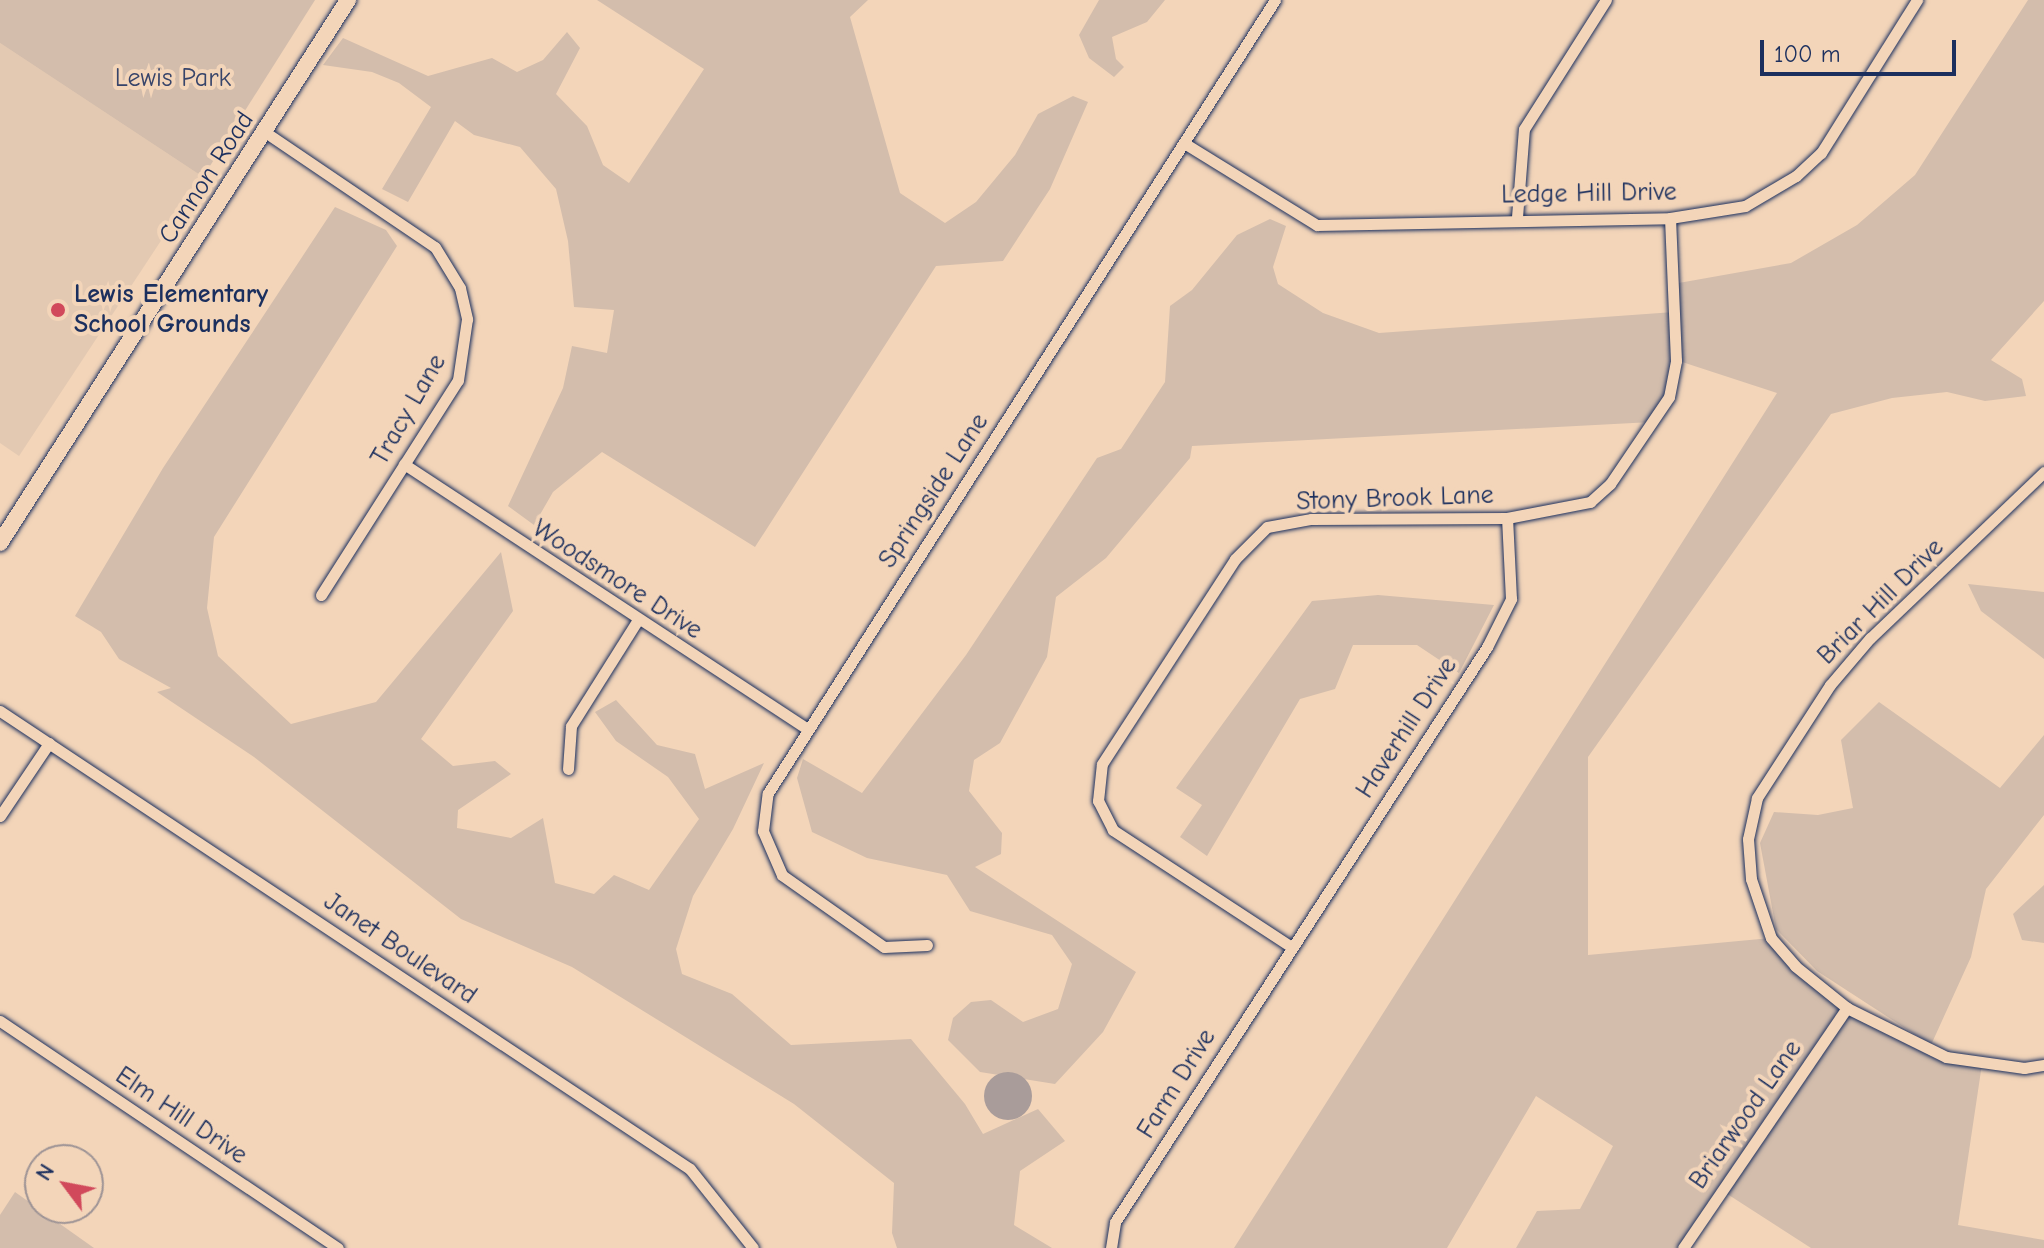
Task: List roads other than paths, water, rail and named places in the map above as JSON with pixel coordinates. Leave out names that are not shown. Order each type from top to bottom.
[{"type":"main road","name":"Cannon Road","points":[[0,543],[348,0]]},
{"type":"street","name":"Springside Lane","points":[[927,945],[884,947],[782,875],[768,852],[763,831],[768,793],[1275,0]]},
{"type":"street","points":[[1517,217],[1524,129],[1606,0]]},
{"type":"street","name":"Ledge Hill Drive","points":[[1184,143],[1317,225],[1517,217],[1670,218],[1745,206],[1796,176],[1821,153],[1917,0]]},
{"type":"street","name":"Tracy Lane","points":[[265,132],[435,247],[460,288],[467,319],[458,380],[321,595]]},
{"type":"street","name":"Stony Brook Lane","points":[[1290,946],[1113,830],[1098,801],[1102,764],[1235,559],[1267,527],[1311,519],[1507,518],[1590,502],[1610,484],[1669,397],[1676,361],[1670,218]]},
{"type":"street","name":"Woodsmore Drive","points":[[404,464],[637,621],[807,729]]},
{"type":"street","name":"Briar Hill Drive","points":[[2044,472],[1870,638],[1792,738],[1757,798],[1748,839],[1759,913],[1771,938],[1795,966],[1847,1008],[1946,1057],[2016,1067],[2044,1065]]},
{"type":"street","name":"Haverhill Drive","points":[[1290,946],[1487,647],[1511,599],[1507,518]]},
{"type":"street","points":[[568,769],[571,726],[637,621]]},
{"type":"street","name":"Janet Boulevard","points":[[0,711],[690,1169],[753,1248]]},
{"type":"street","points":[[0,816],[49,743]]},
{"type":"street","name":"Farm Drive","points":[[1111,1248],[1115,1222],[1290,946]]},
{"type":"street","name":"Briarwood Lane","points":[[1683,1248],[1847,1008]]},
{"type":"street","name":"Elm Hill Drive","points":[[0,1021],[338,1248]]},
{"type":"place","name":"Lewis Elementary School Grounds","points":[[58,310]]},
{"type":"park label","name":"Lewis Park","points":[[173,79]]}]
